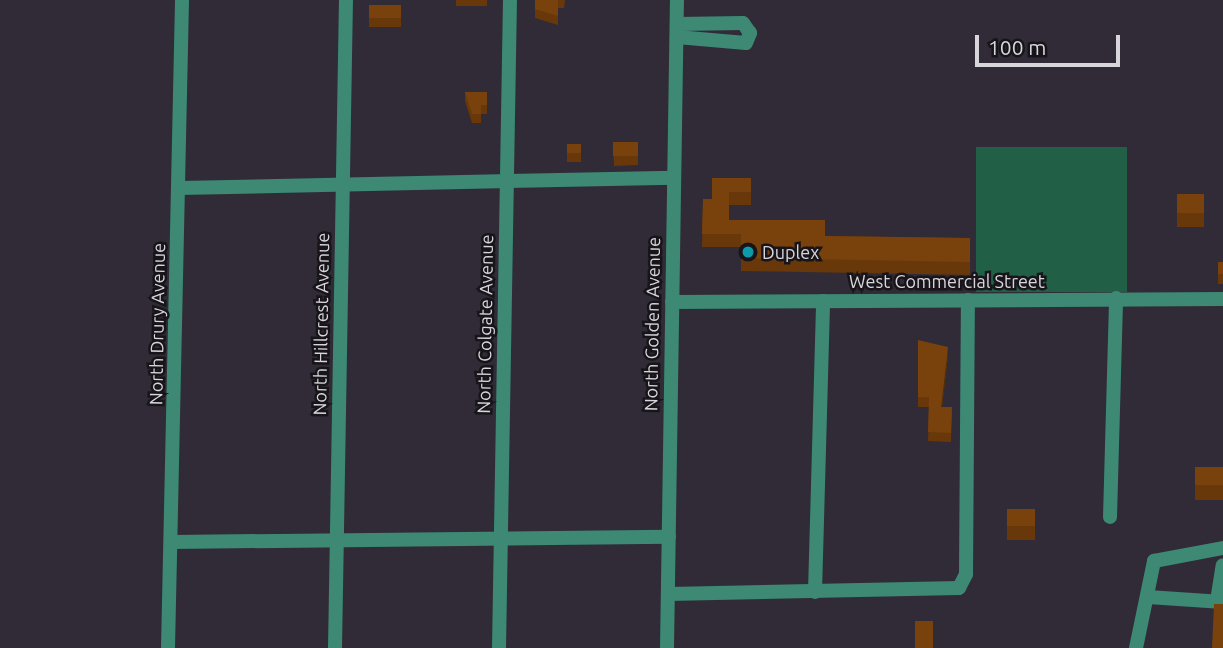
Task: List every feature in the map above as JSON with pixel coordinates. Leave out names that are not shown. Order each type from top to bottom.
[{"type":"street","name":"North Drury Avenue","points":[[168,648],[182,0]]},
{"type":"street","name":"North Hillcrest Avenue","points":[[335,648],[346,0]]},
{"type":"street","name":"North Colgate Avenue","points":[[499,648],[510,0]]},
{"type":"street","name":"North Golden Avenue","points":[[667,648],[677,0]]},
{"type":"street","points":[[179,188],[343,182],[674,178]]},
{"type":"street","points":[[1110,517],[1116,298]]},
{"type":"street","name":"West Commercial Street","points":[[672,302],[1223,299]]},
{"type":"street","points":[[668,594],[959,588],[966,574],[968,300]]},
{"type":"street","points":[[815,592],[823,301]]},
{"type":"street","points":[[171,542],[669,537]]},
{"type":"street","points":[[1136,648],[1154,561],[1223,548]]},
{"type":"street","points":[[1148,597],[1220,601],[1223,565]]},
{"type":"green space","points":[[976,147],[1127,147],[1127,292],[976,292]]},
{"type":"building","points":[[535,0],[558,0],[558,16],[535,9]]},
{"type":"building","points":[[369,5],[401,5],[401,18],[369,18]]},
{"type":"building","points":[[465,92],[487,92],[487,105],[481,105],[481,114],[472,114]]},
{"type":"building","points":[[613,142],[638,142],[638,156],[613,156]]},
{"type":"building","points":[[567,144],[581,144],[581,153],[567,153]]},
{"type":"building","points":[[712,178],[751,178],[751,192],[729,192],[729,220],[825,220],[825,236],[970,238],[970,262],[741,258],[741,234],[702,234],[703,199],[712,199]]},
{"type":"building","points":[[1177,194],[1204,194],[1204,213],[1177,213]]},
{"type":"building","points":[[1218,262],[1223,262],[1223,274],[1218,274]]},
{"type":"building","points":[[918,340],[948,347],[941,407],[952,407],[951,433],[928,432],[929,397],[918,397]]},
{"type":"building","points":[[1195,467],[1223,467],[1223,485],[1195,485]]},
{"type":"building","points":[[1007,509],[1035,509],[1035,526],[1007,526]]},
{"type":"building","points":[[1214,604],[1223,604],[1223,648],[1212,648]]},
{"type":"building","points":[[915,621],[933,621],[933,648],[915,648]]},
{"type":"place","name":"Duplex","points":[[748,252]]}]
